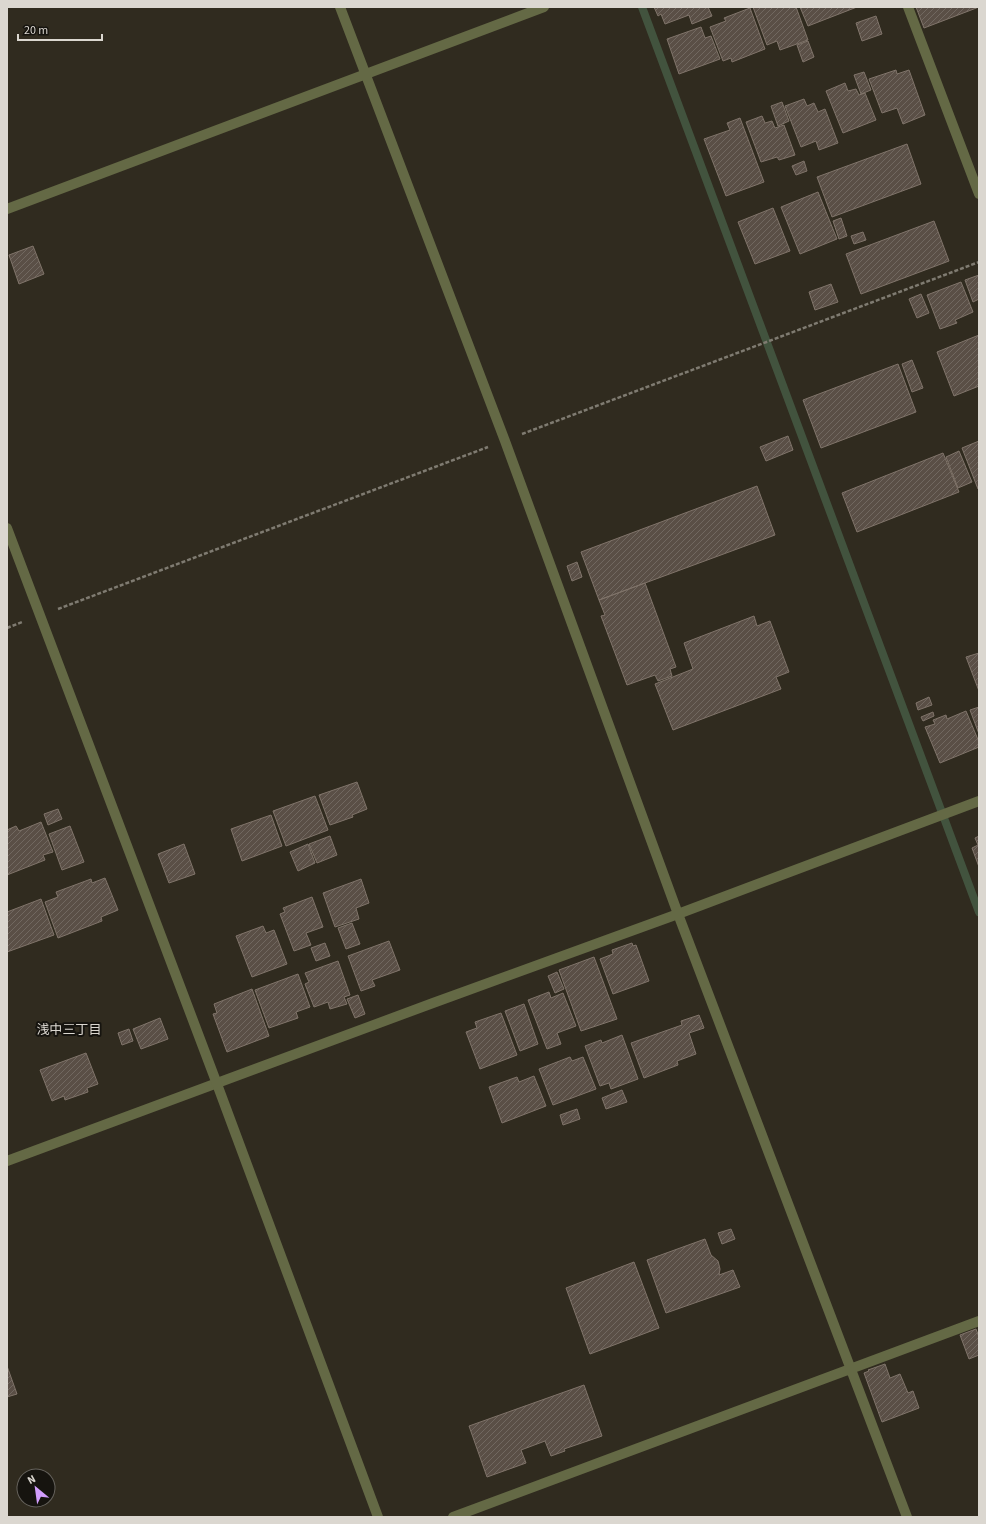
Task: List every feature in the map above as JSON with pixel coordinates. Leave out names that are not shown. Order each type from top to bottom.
[{"type":"street","points":[[340,7],[505,441],[678,914],[907,1517]]},
{"type":"street","points":[[7,208],[544,7]]},
{"type":"street","points":[[908,7],[979,194]]},
{"type":"street","points":[[7,528],[217,1084],[378,1517]]},
{"type":"street","points":[[7,1161],[678,914],[979,801]]},
{"type":"street","points":[[453,1517],[979,1321]]},
{"type":"path","points":[[7,628],[979,262]]},
{"type":"building","points":[[654,7],[708,7],[712,16],[692,24],[689,15],[665,24],[661,14],[658,16]]},
{"type":"building","points":[[753,7],[796,7],[808,40],[780,50],[777,41],[767,45]]},
{"type":"building","points":[[800,7],[857,7],[808,26]]},
{"type":"building","points":[[916,7],[979,7],[924,28]]},
{"type":"building","points":[[750,8],[765,49],[732,62],[731,58],[723,61],[710,27],[726,21],[724,18]]},
{"type":"building","points":[[876,16],[882,34],[862,41],[856,23]]},
{"type":"building","points":[[701,27],[705,38],[711,36],[720,59],[679,74],[667,39]]},
{"type":"building","points":[[808,41],[814,57],[803,62],[797,45]]},
{"type":"building","points":[[896,70],[897,74],[909,70],[925,115],[903,124],[897,108],[882,113],[869,79]]},
{"type":"building","points":[[864,72],[871,90],[861,94],[854,75]]},
{"type":"building","points":[[845,83],[848,91],[856,89],[859,95],[865,93],[876,120],[843,133],[826,91]]},
{"type":"building","points":[[804,99],[807,106],[814,103],[818,112],[825,109],[838,143],[819,150],[816,141],[801,147],[785,106]]},
{"type":"building","points":[[782,102],[789,121],[778,126],[771,106]]},
{"type":"building","points":[[762,116],[765,123],[772,121],[775,128],[784,125],[795,155],[779,160],[777,157],[761,162],[746,122]]},
{"type":"building","points":[[740,118],[764,182],[726,196],[704,139],[730,130],[727,123]]},
{"type":"building","points":[[907,144],[921,184],[832,217],[817,177]]},
{"type":"building","points":[[804,161],[807,171],[796,175],[792,166]]},
{"type":"building","points":[[818,192],[837,239],[800,254],[781,207]]},
{"type":"building","points":[[773,208],[790,251],[755,264],[738,222]]},
{"type":"building","points":[[841,218],[847,236],[839,239],[833,221]]},
{"type":"building","points":[[934,221],[949,261],[861,294],[846,254]]},
{"type":"building","points":[[863,232],[866,240],[854,244],[851,236]]},
{"type":"building","points":[[33,246],[44,274],[19,284],[9,255]]},
{"type":"building","points":[[979,275],[979,299],[973,302],[965,280]]},
{"type":"building","points":[[961,282],[973,312],[955,320],[957,323],[940,329],[927,295]]},
{"type":"building","points":[[831,284],[838,302],[815,310],[809,292]]},
{"type":"building","points":[[921,294],[929,313],[917,318],[909,299]]},
{"type":"building","points":[[979,335],[979,386],[954,396],[937,352]]},
{"type":"building","points":[[912,360],[923,388],[912,392],[902,364]]},
{"type":"building","points":[[898,364],[916,412],[821,448],[803,400]]},
{"type":"building","points":[[788,436],[793,450],[766,461],[760,447]]},
{"type":"building","points":[[979,441],[979,489],[978,489],[962,448]]},
{"type":"building","points":[[959,451],[972,482],[958,488],[946,457]]},
{"type":"building","points":[[943,453],[959,492],[857,532],[842,493]]},
{"type":"building","points":[[757,486],[775,535],[599,600],[581,552]]},
{"type":"building","points":[[577,562],[582,577],[572,581],[567,566]]},
{"type":"building","points":[[645,583],[676,667],[670,669],[672,676],[658,681],[655,675],[627,685],[601,616],[605,615],[599,600]]},
{"type":"building","points":[[754,616],[757,626],[770,621],[789,672],[776,677],[781,689],[673,730],[655,684],[693,669],[684,643]]},
{"type":"building","points":[[979,653],[979,691],[966,657]]},
{"type":"building","points":[[929,697],[932,705],[918,710],[916,703]]},
{"type":"building","points":[[979,707],[979,734],[970,710]]},
{"type":"building","points":[[966,711],[979,742],[979,747],[940,763],[925,727],[935,724],[933,720],[946,715],[947,719]]},
{"type":"building","points":[[933,712],[934,716],[923,721],[921,717]]},
{"type":"building","points":[[357,782],[367,809],[352,815],[353,817],[330,825],[319,795]]},
{"type":"building","points":[[315,796],[328,830],[286,846],[273,811]]},
{"type":"building","points":[[58,809],[62,819],[48,825],[44,814]]},
{"type":"building","points":[[271,815],[282,846],[242,861],[231,829]]},
{"type":"building","points":[[41,822],[53,852],[43,855],[45,860],[7,875],[7,830],[16,826],[19,831]]},
{"type":"building","points":[[70,826],[84,862],[62,870],[49,834]]},
{"type":"building","points":[[330,836],[337,855],[317,863],[309,844]]},
{"type":"building","points":[[979,836],[979,867],[972,848],[978,845],[975,838]]},
{"type":"building","points":[[184,844],[195,874],[169,883],[158,854]]},
{"type":"building","points":[[308,844],[315,863],[298,871],[290,852]]},
{"type":"building","points":[[105,878],[118,910],[101,917],[102,921],[58,938],[45,902],[58,897],[56,892],[91,879],[92,883]]},
{"type":"building","points":[[361,879],[369,903],[356,908],[359,919],[335,927],[323,893]]},
{"type":"building","points":[[312,897],[323,927],[306,933],[311,945],[294,951],[280,914],[285,912],[283,908]]},
{"type":"building","points":[[41,899],[54,935],[7,952],[7,912]]},
{"type":"building","points":[[352,923],[360,944],[346,949],[338,928]]},
{"type":"building","points":[[263,926],[266,933],[274,930],[287,964],[252,977],[236,936]]},
{"type":"building","points":[[389,941],[400,970],[372,980],[375,986],[361,991],[348,956]]},
{"type":"building","points":[[325,943],[330,956],[316,961],[311,948]]},
{"type":"building","points":[[632,943],[633,946],[636,945],[649,981],[613,994],[600,959],[613,954],[612,950]]},
{"type":"building","points":[[594,957],[617,1019],[581,1031],[559,970]]},
{"type":"building","points":[[338,961],[350,995],[344,997],[347,1004],[330,1009],[328,1002],[314,1007],[305,984],[309,982],[305,973]]},
{"type":"building","points":[[557,972],[564,989],[555,993],[548,976]]},
{"type":"building","points":[[298,974],[310,1007],[296,1012],[298,1018],[269,1028],[255,990]]},
{"type":"building","points":[[252,989],[269,1036],[227,1052],[213,1014],[217,1013],[214,1004]]},
{"type":"building","points":[[549,992],[551,998],[563,993],[576,1026],[557,1033],[561,1044],[547,1049],[528,1000]]},
{"type":"building","points":[[358,995],[365,1014],[355,1018],[347,999]]},
{"type":"building","points":[[524,1004],[538,1044],[520,1051],[505,1011]]},
{"type":"building","points":[[501,1013],[517,1055],[480,1069],[466,1032],[477,1028],[475,1022]]},
{"type":"building","points":[[699,1015],[704,1028],[689,1033],[696,1054],[677,1061],[678,1065],[644,1078],[631,1043],[682,1025],[681,1021]]},
{"type":"building","points":[[160,1018],[168,1039],[141,1049],[133,1029]]},
{"type":"building","points":[[129,1029],[133,1041],[122,1045],[118,1033]]},
{"type":"building","points":[[622,1035],[638,1079],[611,1089],[609,1083],[600,1086],[585,1046],[601,1040],[602,1043]]},
{"type":"building","points":[[86,1053],[98,1084],[87,1088],[88,1092],[65,1100],[64,1096],[52,1101],[40,1070]]},
{"type":"building","points":[[570,1057],[572,1061],[583,1057],[596,1089],[553,1105],[539,1069]]},
{"type":"building","points":[[534,1076],[546,1106],[502,1123],[489,1087],[517,1077],[519,1082]]},
{"type":"building","points":[[622,1090],[627,1102],[606,1109],[602,1098]]},
{"type":"building","points":[[577,1109],[580,1119],[563,1125],[560,1115]]},
{"type":"building","points":[[731,1229],[735,1239],[722,1244],[718,1233]]},
{"type":"building","points":[[705,1239],[711,1255],[718,1261],[720,1269],[719,1275],[733,1270],[740,1287],[666,1313],[647,1260]]},
{"type":"building","points":[[634,1262],[659,1328],[590,1354],[566,1288]]},
{"type":"building","points":[[976,1329],[979,1337],[979,1355],[969,1359],[960,1335]]},
{"type":"building","points":[[885,1364],[890,1378],[900,1374],[908,1393],[913,1391],[919,1408],[882,1422],[864,1373]]},
{"type":"building","points":[[7,1366],[17,1394],[7,1397]]},
{"type":"building","points":[[584,1385],[602,1436],[564,1449],[565,1451],[551,1456],[545,1441],[521,1450],[526,1463],[487,1477],[469,1426]]},
{"type":"waterway","points":[[642,7],[979,912]]},
{"type":"district","name":"浅中三丁目","points":[[69,1029]]}]
